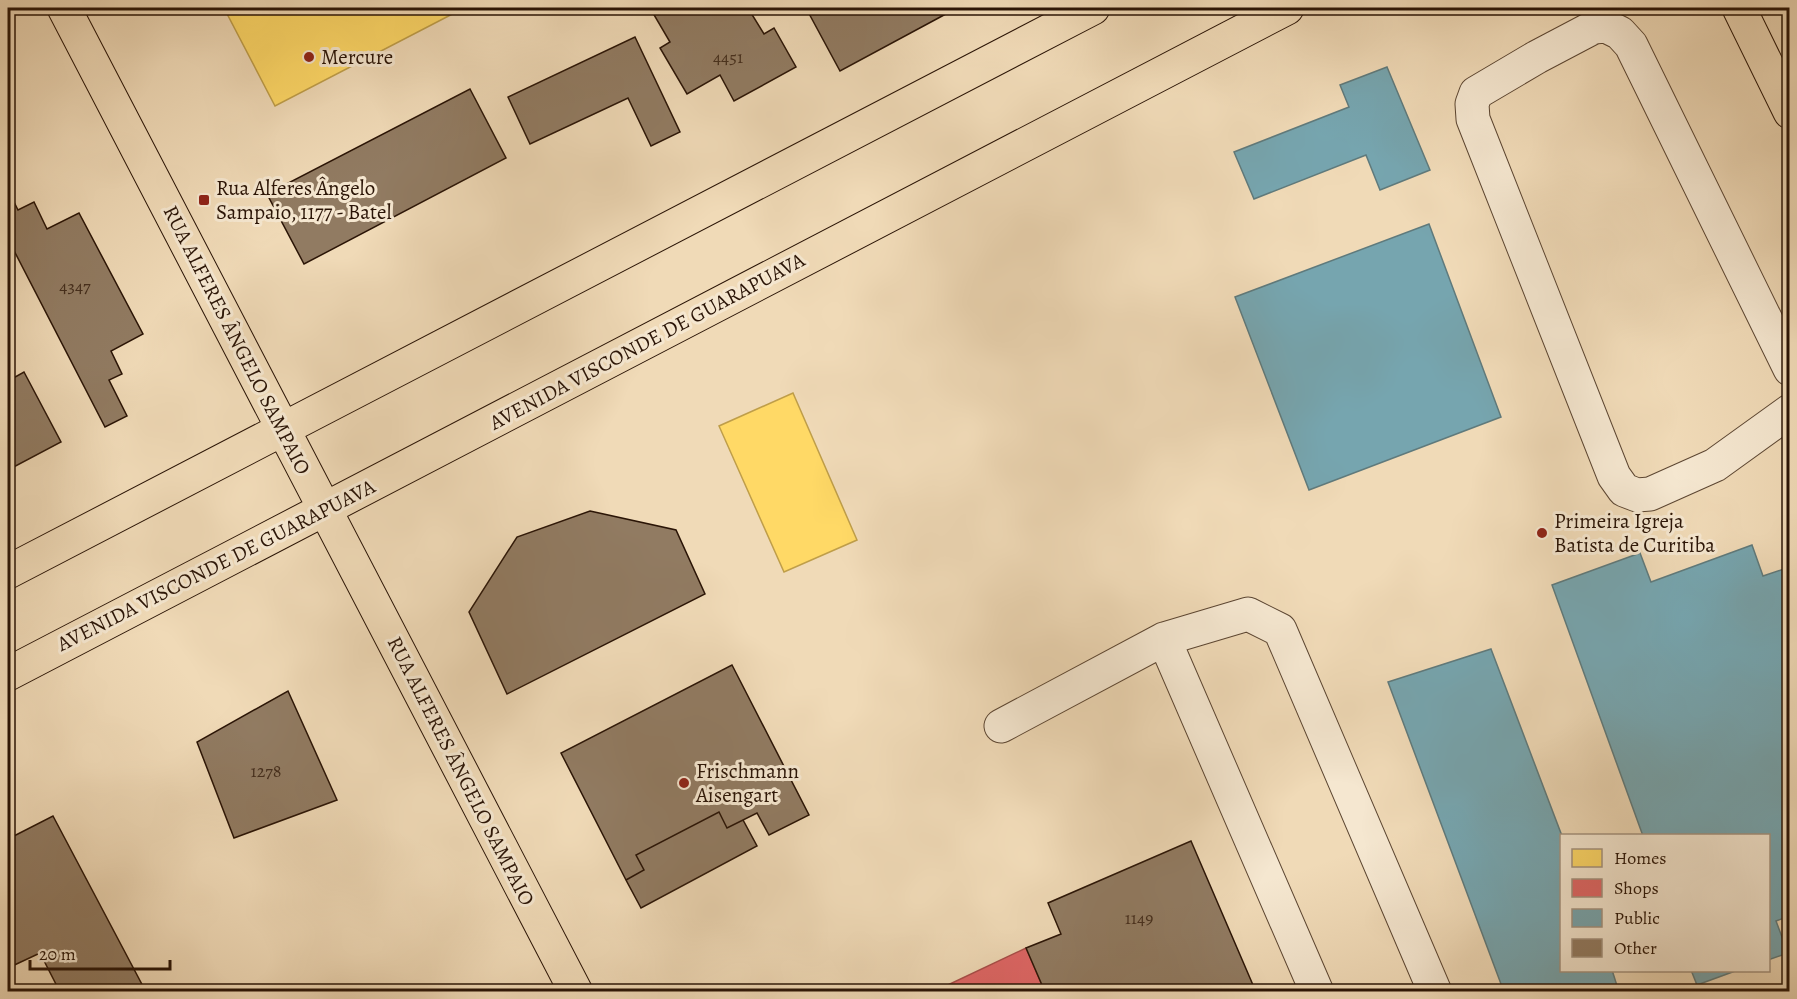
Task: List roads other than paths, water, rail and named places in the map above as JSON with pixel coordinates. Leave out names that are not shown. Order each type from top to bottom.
[{"type":"main road","name":"RUA ALFERES ÂNGELO SAMPAIO","points":[[64,8],[576,992]]},
{"type":"main road","points":[[8,572],[1093,8]]},
{"type":"main road","points":[[1241,8],[1283,10]]},
{"type":"main road","points":[[1739,8],[1790,112]]},
{"type":"main road","name":"AVENIDA VISCONDE DE GUARAPUAVA","points":[[8,674],[1283,10]]},
{"type":"lane","points":[[1790,369],[1782,336],[1631,45],[1620,33],[1606,27],[1594,27],[1476,93],[1472,104],[1473,119],[1614,476],[1624,490],[1637,495],[1650,494],[1715,465],[1790,411]]},
{"type":"lane","points":[[1001,726],[1164,639],[1248,614],[1280,630],[1435,992]]},
{"type":"lane","points":[[1164,639],[1317,992]]},
{"type":"place","name":"Mercure","points":[[309,57]]},
{"type":"place","name":"Rua Alferes Ângelo Sampaio, 1177 - Batel","points":[[204,200]]},
{"type":"place","name":"Primeira Igreja Batista de Curitiba","points":[[1542,533]]},
{"type":"place","name":"Frischmann Aisengart","points":[[684,783]]}]
